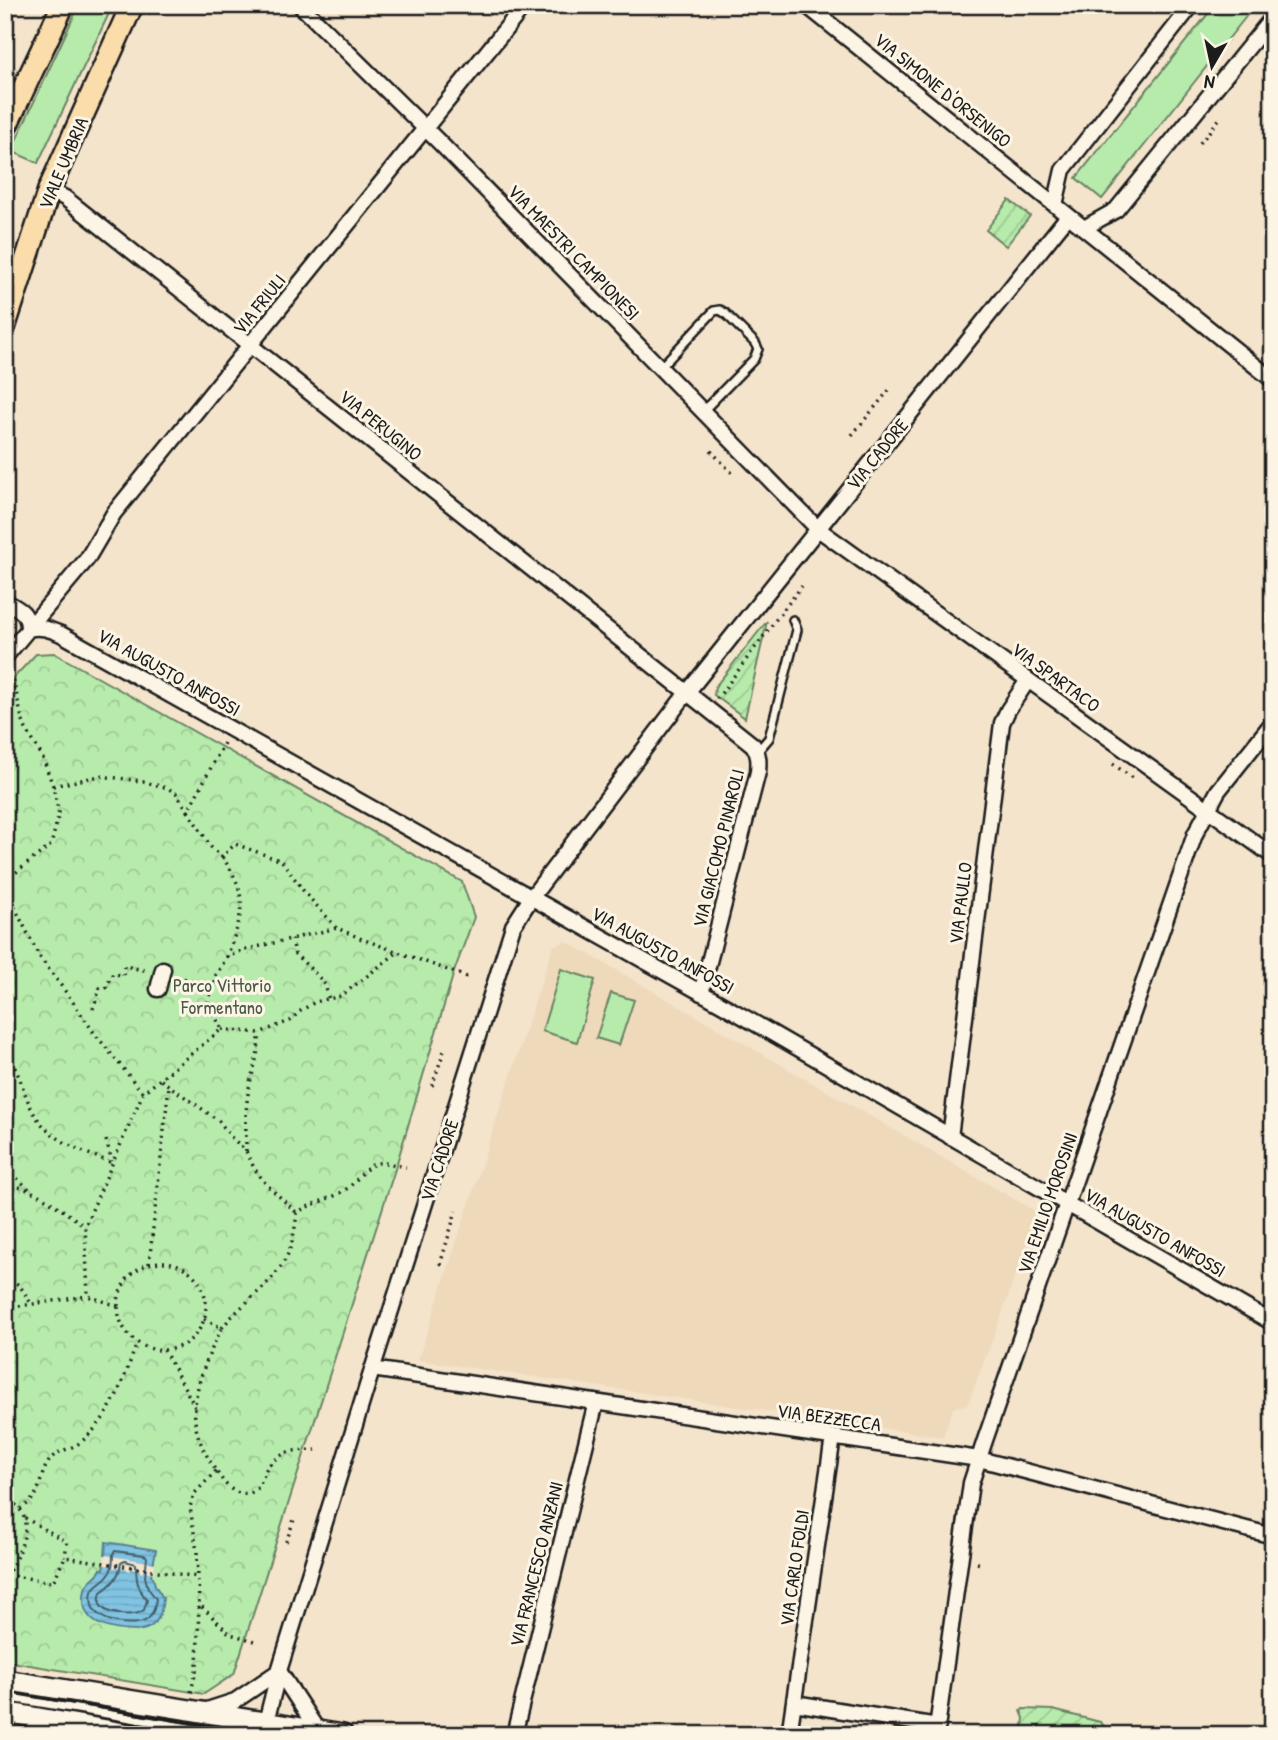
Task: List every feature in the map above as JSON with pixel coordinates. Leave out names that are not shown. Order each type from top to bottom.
[{"type":"main road","points":[[5,128],[62,5]]},
{"type":"main road","name":"VIALE UMBRIA","points":[[5,325],[49,190],[132,5]]},
{"type":"main road","points":[[5,1680],[202,1712],[264,1729],[343,1735]]},
{"type":"main road","points":[[5,1712],[135,1735]]},
{"type":"street","name":"VIA MAESTRI CAMPIONESI","points":[[300,5],[426,128],[818,528]]},
{"type":"street","name":"VIA FRIULI","points":[[5,657],[87,559],[114,513],[525,5]]},
{"type":"street","name":"VIA SIMONE D'ORSENIGO","points":[[806,5],[1055,205]]},
{"type":"street","points":[[1192,5],[1063,170],[1055,205],[1273,380]]},
{"type":"street","points":[[1084,228],[1116,210],[1273,17]]},
{"type":"street","name":"VIA PERUGINO","points":[[49,190],[65,198],[686,694]]},
{"type":"street","name":"VIA CADORE","points":[[264,1729],[279,1671],[372,1369],[513,926],[531,898],[686,694],[1068,216]]},
{"type":"street","name":"VIA SPARTACO","points":[[818,528],[1273,856]]},
{"type":"street","points":[[5,601],[24,613],[28,620],[28,629]]},
{"type":"street","name":"VIA AUGUSTO ANFOSSI","points":[[28,629],[46,627],[61,634],[701,993],[1273,1323]]},
{"type":"street","name":"VIA PAULLO","points":[[950,1138],[1002,723],[1028,680]]},
{"type":"street","points":[[686,694],[753,745],[757,752]]},
{"type":"street","name":"VIA EMILIO MOROSINI","points":[[937,1730],[971,1483],[979,1459],[1195,834],[1218,791],[1273,722]]},
{"type":"street","name":"VIA GIACOMO PINAROLI","points":[[701,993],[758,772],[757,752]]},
{"type":"street","points":[[158,989],[163,970]]},
{"type":"street","name":"VIA BEZZECCA","points":[[372,1369],[979,1459],[1273,1536]]},
{"type":"street","name":"VIA FRANCESCO ANZANI","points":[[514,1735],[596,1402]]},
{"type":"street","name":"VIA CARLO FOLDI","points":[[789,1735],[833,1437]]},
{"type":"street","points":[[202,1712],[235,1700],[279,1671],[318,1731]]},
{"type":"street","points":[[794,1703],[937,1730]]},
{"type":"lane","points":[[660,368],[714,311],[725,313],[755,343],[758,349],[754,359],[702,411]]},
{"type":"lane","points":[[757,752],[769,738],[797,630],[793,620]]},
{"type":"lane","points":[[5,1697],[233,1735]]},
{"type":"path","points":[[1200,143],[1220,118]]},
{"type":"path","points":[[568,248],[572,244]]},
{"type":"path","points":[[852,435],[890,389]]},
{"type":"path","points":[[711,451],[735,476]]},
{"type":"path","points":[[716,700],[802,586]]},
{"type":"path","points":[[5,881],[51,845],[59,813],[42,755],[22,719],[11,676]]},
{"type":"path","points":[[188,811],[224,743]]},
{"type":"path","points":[[1112,764],[1135,780]]},
{"type":"path","points":[[53,786],[100,776],[142,781],[167,788],[176,793],[211,846],[233,871],[242,900],[238,924],[227,957],[216,975],[208,1003],[222,1029]]},
{"type":"path","points":[[222,857],[235,844],[282,861],[305,893],[337,928],[467,977]]},
{"type":"path","points":[[5,888],[39,956],[95,1034],[143,1093]]},
{"type":"path","points":[[227,957],[244,950],[337,928]]},
{"type":"path","points":[[292,939],[295,954],[319,976],[329,999]]},
{"type":"path","points":[[88,1296],[85,1226],[143,1093],[222,1029],[259,1033],[290,1021],[315,1002],[341,996],[399,952]]},
{"type":"path","points":[[246,1151],[247,1096],[260,1049],[259,1033]]},
{"type":"path","points":[[432,1086],[444,1048]]},
{"type":"path","points":[[5,1058],[12,1062],[32,1109],[48,1130],[60,1140],[112,1163]]},
{"type":"path","points":[[161,1080],[219,1121],[246,1151],[266,1184],[297,1213]]},
{"type":"path","points":[[149,1264],[169,1086]]},
{"type":"path","points":[[106,1140],[112,1163]]},
{"type":"path","points":[[316,1450],[282,1454],[267,1468],[258,1488],[249,1493],[229,1489],[197,1435],[197,1394],[202,1372],[222,1328],[239,1307],[268,1283],[279,1269],[293,1237],[297,1213],[345,1191],[376,1163],[406,1167]]},
{"type":"path","points":[[5,1171],[85,1226]]},
{"type":"path","points":[[5,1185],[31,1190]]},
{"type":"path","points":[[440,1265],[456,1211]]},
{"type":"path","points":[[163,1262],[177,1265],[198,1281],[206,1306],[204,1320],[189,1341],[177,1348],[164,1350],[150,1348],[127,1333],[120,1320],[118,1306],[120,1292],[137,1270],[149,1264],[163,1262]]},
{"type":"path","points":[[5,1275],[20,1286],[32,1304]]},
{"type":"path","points":[[5,1306],[88,1296],[118,1306]]},
{"type":"path","points":[[204,1320],[222,1328]]},
{"type":"path","points":[[20,1509],[31,1503],[37,1493],[51,1457],[85,1440],[110,1407],[126,1374],[137,1342]]},
{"type":"path","points":[[164,1350],[196,1409]]},
{"type":"path","points":[[189,1697],[197,1667],[199,1604],[197,1552],[190,1507],[194,1494],[216,1471]]},
{"type":"path","points":[[5,1495],[20,1509],[24,1518],[20,1550],[6,1575],[53,1582],[65,1557],[66,1542],[24,1518]]},
{"type":"path","points":[[286,1542],[295,1517]]},
{"type":"path","points":[[65,1557],[198,1577]]},
{"type":"path","points":[[199,1604],[230,1634],[255,1642]]},
{"type":"shaded area","points":[[566,941],[1035,1211],[1026,1245],[968,1404],[953,1408],[943,1437],[418,1360],[553,946]]},
{"type":"green space","points":[[79,5],[113,5],[38,163],[11,151]]},
{"type":"green space","points":[[1215,5],[1237,5],[1248,14],[1102,199],[1076,178]]},
{"type":"green space","points":[[1009,200],[1030,216],[1006,246],[986,230]]},
{"type":"green space","points":[[767,621],[745,718],[714,695],[715,687]]},
{"type":"green space","name":"Parco Vittorio Formentano","points":[[54,653],[462,882],[474,917],[454,972],[396,1166],[234,1674],[204,1694],[5,1661],[5,687],[36,654]]},
{"type":"green space","points":[[561,969],[595,980],[577,1042],[542,1031]]},
{"type":"green space","points":[[611,993],[634,1000],[619,1045],[596,1038]]},
{"type":"green space","points":[[1023,1709],[1053,1710],[1100,1722],[1105,1727],[1105,1735],[1022,1735]]},
{"type":"water","points":[[106,1542],[156,1550],[151,1576],[163,1598],[158,1618],[150,1627],[135,1630],[108,1627],[94,1621],[87,1613],[84,1603],[85,1589],[101,1569],[104,1569]]},
{"type":"pier","points":[[104,1555],[155,1563],[154,1573],[103,1565]]},
{"type":"tram line","points":[[5,1692],[257,1735]]}]
